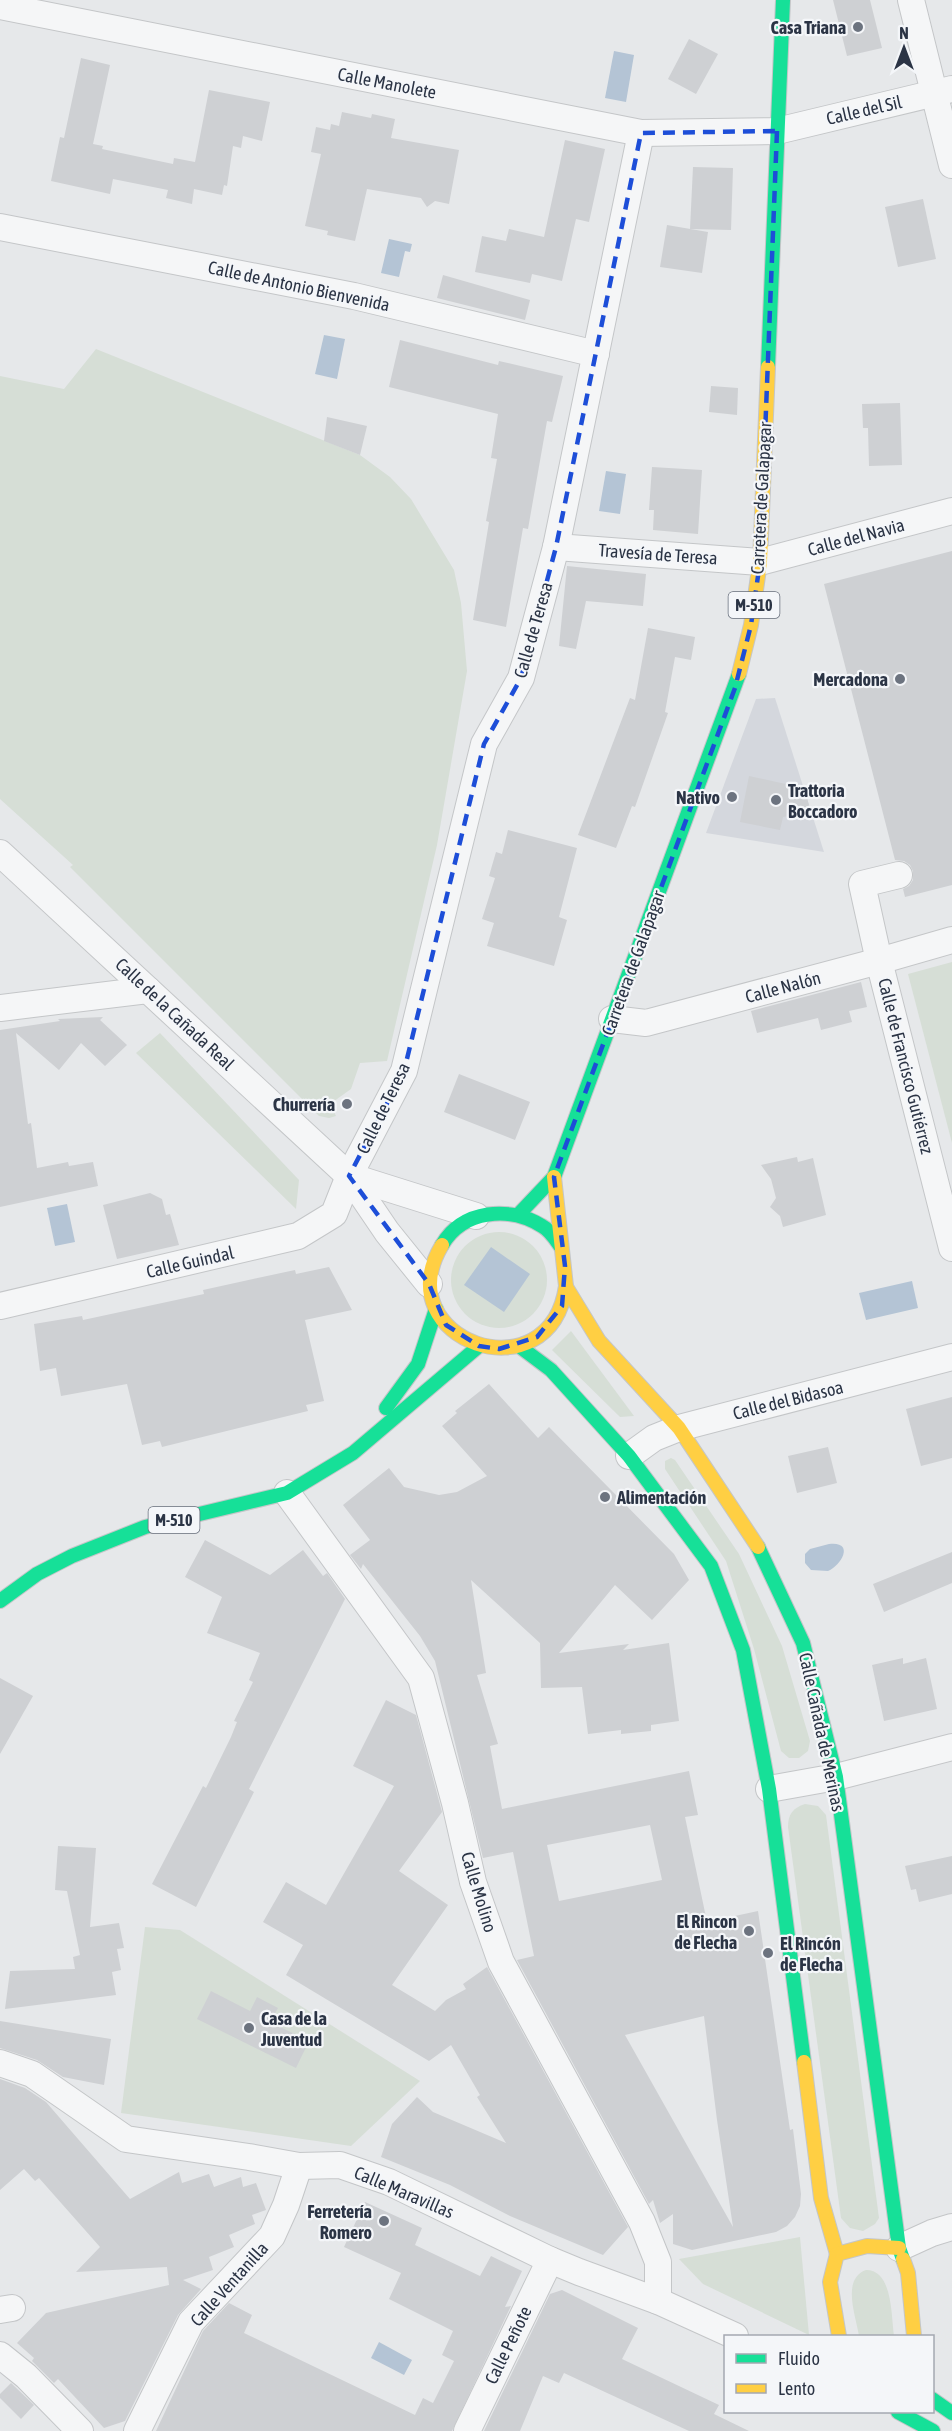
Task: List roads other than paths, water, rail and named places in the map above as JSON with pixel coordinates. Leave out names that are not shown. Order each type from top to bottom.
[{"type":"main road","name":"Carretera de Galapagar","points":[[554,1177],[735,688],[751,625],[760,562],[783,0]]},
{"type":"main road","name":"M-510","points":[[518,1215],[554,1177]]},
{"type":"main road","name":"M-510","points":[[554,1177],[566,1287],[562,1306],[552,1323],[537,1337],[519,1346],[499,1349],[479,1346],[461,1338],[446,1326],[435,1309],[429,1284],[432,1262],[441,1242],[457,1226],[476,1216],[504,1212],[518,1215],[544,1227],[561,1247]]},
{"type":"main road","name":"Calle Cañada de Merinas","points":[[566,1287],[599,1341],[679,1428],[761,1551],[802,1643],[836,1778],[899,2248],[908,2273],[914,2335]]},
{"type":"main road","name":"M-510","points":[[353,1453],[418,1364],[435,1309]]},
{"type":"main road","name":"M-510","points":[[0,1600],[37,1574],[72,1556],[145,1527],[287,1494],[353,1453],[479,1346]]},
{"type":"main road","points":[[519,1346],[550,1370],[629,1456],[711,1566],[742,1650],[770,1789],[821,2198],[837,2254],[830,2282],[838,2335]]},
{"type":"main road","points":[[837,2254],[866,2246],[883,2245],[899,2248]]},
{"type":"main road","points":[[934,2400],[952,2413]]},
{"type":"main road","points":[[900,2413],[933,2431]]},
{"type":"street","points":[[911,0],[943,91],[952,165]]},
{"type":"street","name":"Calle Manolete","points":[[0,6],[641,134],[777,131]]},
{"type":"street","name":"Calle del Sil","points":[[777,131],[943,91]]},
{"type":"street","name":"Calle de Teresa","points":[[349,1176],[404,1071],[484,744],[521,678],[556,547],[641,134]]},
{"type":"street","name":"Calle de Antonio Bienvenida","points":[[0,227],[354,296],[596,354]]},
{"type":"street","name":"Calle del Navia","points":[[760,562],[952,511]]},
{"type":"street","name":"Travesía de Teresa","points":[[556,547],[760,562]]},
{"type":"street","name":"Calle de la Cañada Real","points":[[0,853],[349,1176],[387,1232],[429,1284]]},
{"type":"street","name":"Calle de Francisco Gutiérrez","points":[[899,874],[860,877],[952,1248]]},
{"type":"street","name":"Calle Nalón","points":[[612,1019],[646,1023],[952,940]]},
{"type":"street","points":[[0,1008],[148,990]]},
{"type":"street","name":"Calle de la Cañada Real","points":[[349,1176],[476,1216]]},
{"type":"street","name":"Calle Guindal","points":[[0,1306],[298,1236],[334,1214],[349,1176]]},
{"type":"street","name":"Calle del Bidasoa","points":[[629,1456],[654,1438],[679,1428],[952,1358]]},
{"type":"street","name":"Calle Molino","points":[[287,1494],[421,1678],[455,1803],[473,1882],[501,1962],[642,2222],[658,2262],[658,2301]]},
{"type":"street","points":[[770,1789],[836,1778],[952,1747]]},
{"type":"street","name":"Calle Maravillas","points":[[0,2063],[32,2074],[126,2139],[299,2166],[340,2165],[389,2182],[550,2260],[658,2301],[731,2335]]},
{"type":"street","name":"Calle Ventanilla","points":[[137,2431],[191,2322],[272,2236],[286,2205],[299,2166]]},
{"type":"street","points":[[899,2248],[932,2232],[952,2227]]},
{"type":"street","name":"Calle Peñote","points":[[466,2431],[550,2260]]},
{"type":"street","points":[[0,2355],[26,2376],[80,2431]]},
{"type":"water","points":[[614,51],[634,55],[626,102],[605,98]]},
{"type":"water","points":[[389,239],[412,244],[410,252],[405,251],[399,277],[381,273]]},
{"type":"water","points":[[324,335],[345,339],[337,379],[315,374]]},
{"type":"water","points":[[606,471],[626,474],[620,514],[599,511]]},
{"type":"water","points":[[67,1204],[75,1242],[55,1246],[47,1208]]},
{"type":"water","points":[[491,1247],[530,1274],[504,1312],[464,1285]]},
{"type":"water","points":[[912,1281],[918,1308],[866,1320],[859,1293]]},
{"type":"water","points":[[829,1544],[842,1546],[844,1549],[842,1559],[828,1571],[811,1570],[805,1563],[805,1554],[810,1549]]},
{"type":"water","points":[[379,2342],[412,2360],[404,2375],[371,2358]]},
{"type":"place","name":"Casa Triana","points":[[858,27]]},
{"type":"place","name":"Mercadona","points":[[900,679]]},
{"type":"place","name":"Nativo","points":[[732,797]]},
{"type":"place","name":"Trattoria Boccadoro","points":[[776,800]]},
{"type":"place","name":"Churrería","points":[[347,1104]]},
{"type":"place","name":"Alimentación","points":[[605,1497]]},
{"type":"place","name":"El Rincon de Flecha","points":[[749,1931]]},
{"type":"place","name":"El Rincón de Flecha","points":[[768,1953]]},
{"type":"place","name":"Casa de la Juventud","points":[[249,2028]]},
{"type":"place","name":"Ferretería Romero","points":[[384,2221]]}]
